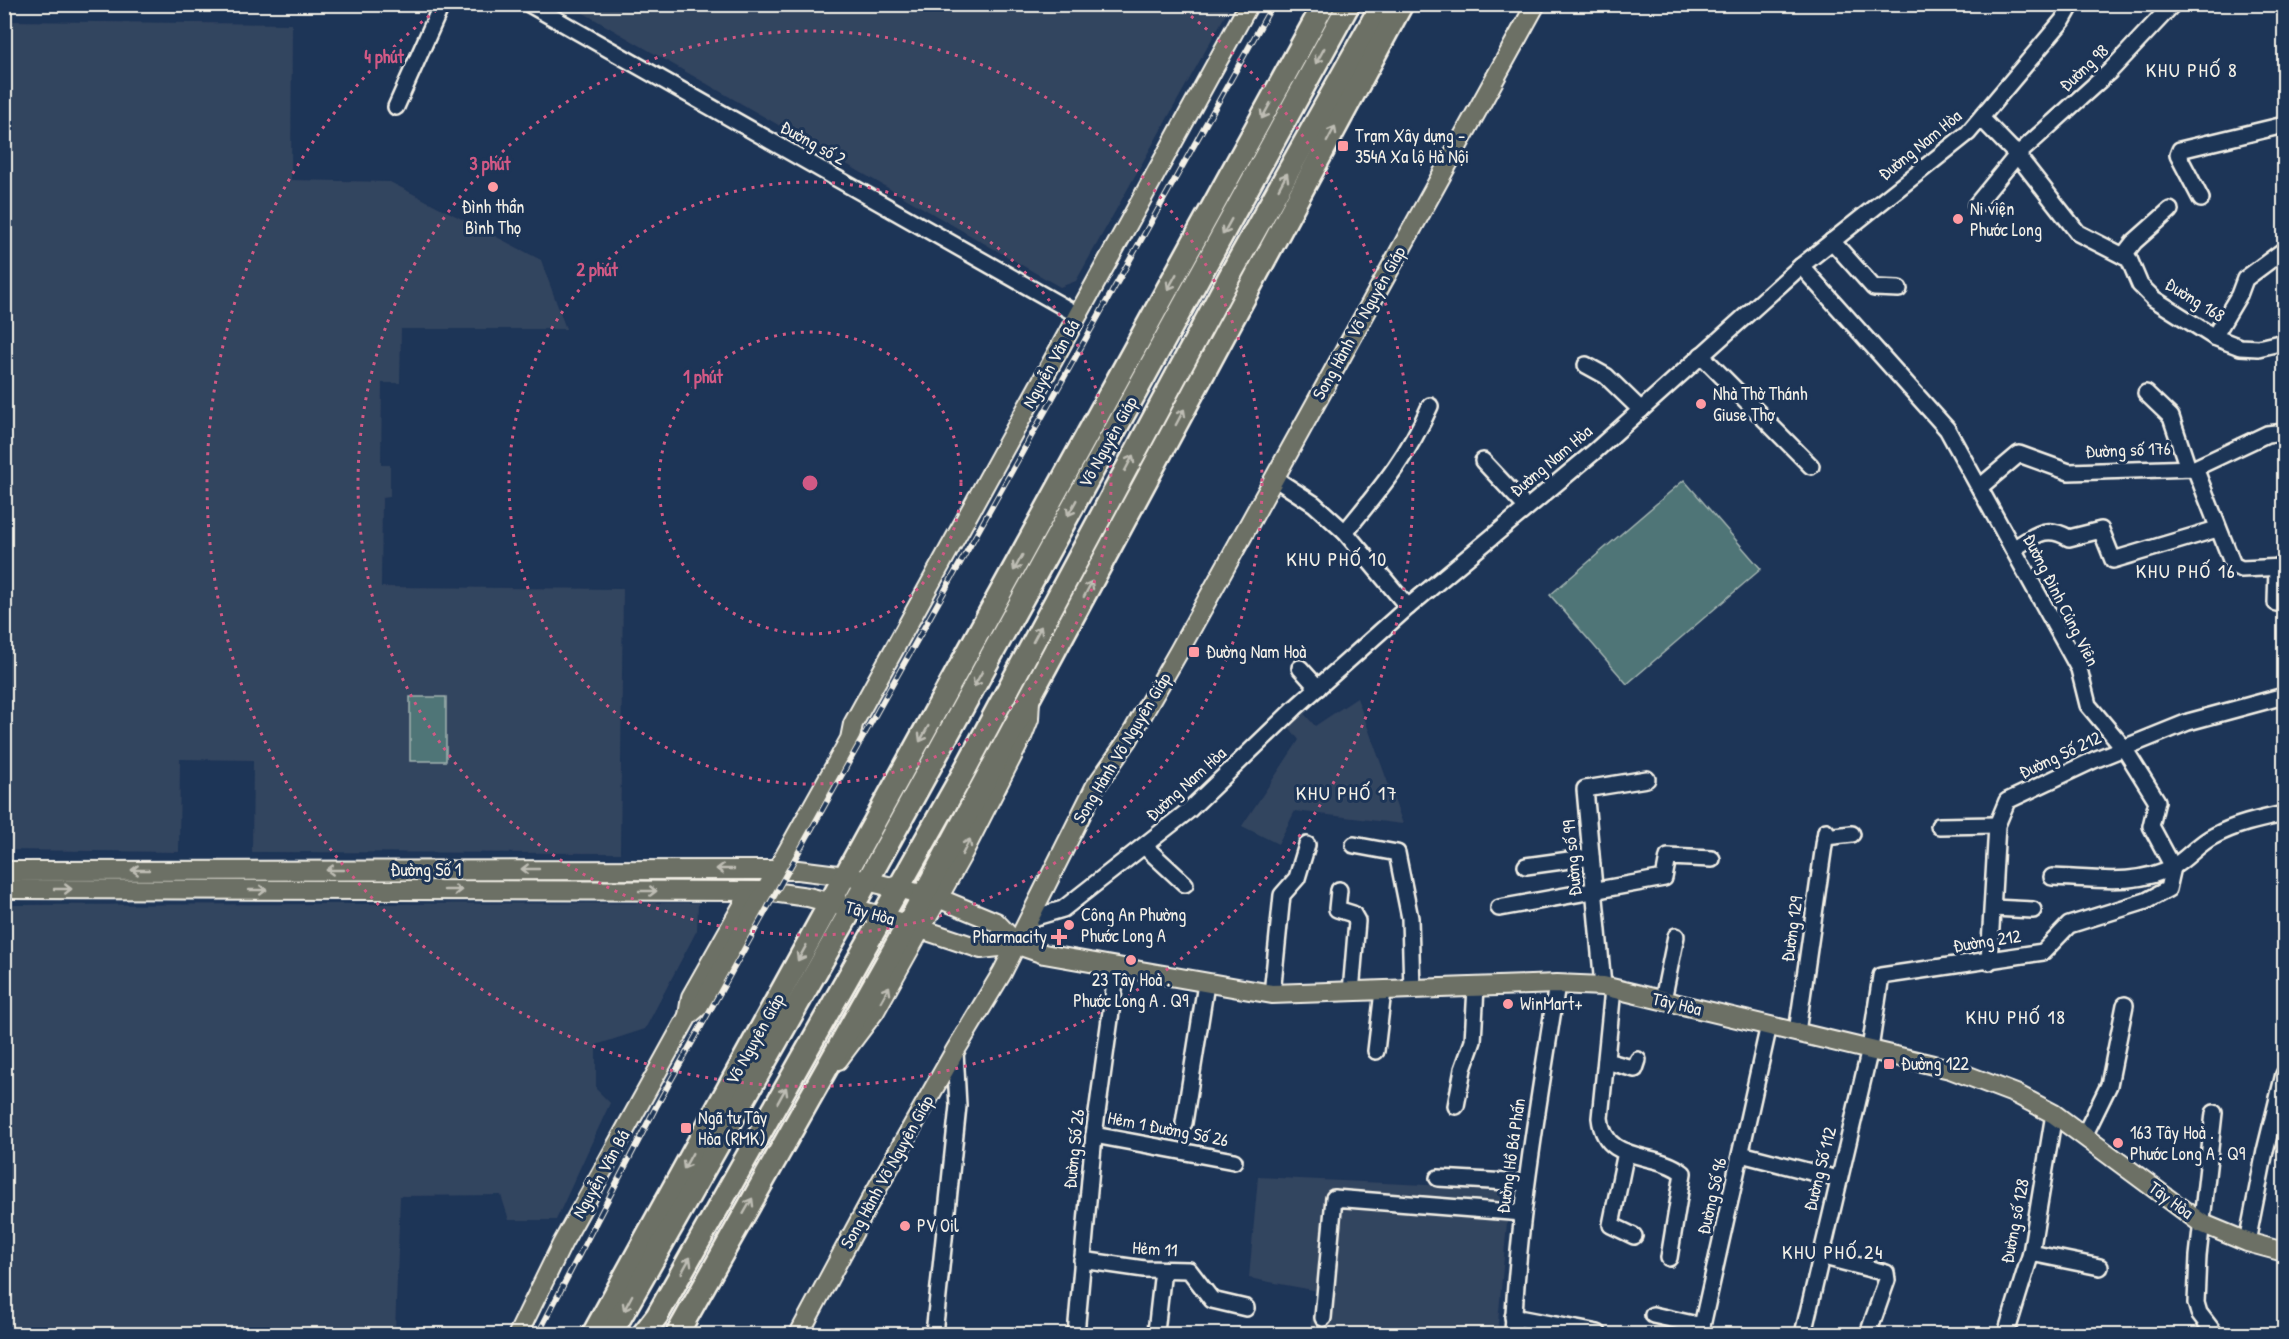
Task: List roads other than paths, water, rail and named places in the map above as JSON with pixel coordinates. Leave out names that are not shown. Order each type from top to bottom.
[{"type":"highway","name":"Võ Nguyên Giáp","points":[[593,1335],[1324,4]]},
{"type":"highway","name":"Võ Nguyên Giáp","points":[[611,1335],[697,1179],[868,880],[1349,4]]},
{"type":"highway","name":"Võ Nguyên Giáp","points":[[882,916],[942,810],[1233,270],[1382,4]]},
{"type":"highway","points":[[678,1333],[825,1074],[915,926],[982,784],[1402,4]]},
{"type":"highway","points":[[942,810],[982,784]]},
{"type":"highway","points":[[914,860],[931,896]]},
{"type":"highway","points":[[643,1335],[656,1325],[882,916]]},
{"type":"main road","name":"Nguyễn Văn Bá","points":[[518,1335],[562,1244],[688,1016],[691,997],[850,739],[853,724],[1249,4]]},
{"type":"main road","name":"Song Hành Võ Nguyên Giáp","points":[[799,1335],[955,1051],[1018,945],[1095,788],[1128,740],[1536,4]]},
{"type":"main road","points":[[931,896],[1022,738],[1029,718],[1030,696]]},
{"type":"main road","name":"Đường Số 1","points":[[4,871],[770,869],[846,876],[899,887]]},
{"type":"main road","name":"Tây Hòa","points":[[899,887],[931,896],[996,922],[1018,945]]},
{"type":"main road","name":"Đường Số 1","points":[[4,889],[758,891],[831,902]]},
{"type":"main road","name":"Tây Hòa","points":[[831,902],[915,926],[981,949],[1018,945],[1044,954],[1272,994],[1557,984],[1608,988],[1870,1048],[1950,1069],[2016,1094],[2054,1114],[2201,1223],[2247,1242],[2284,1252]]},
{"type":"street","points":[[396,107],[442,4]]},
{"type":"street","name":"Đường số 2","points":[[529,4],[1078,315]]},
{"type":"street","name":"Đường Nam Hòa","points":[[1029,919],[1063,909],[1188,812],[1318,688],[1408,608],[1594,452],[1801,266],[1982,118],[2063,20],[2072,4]]},
{"type":"street","name":"Đường 98","points":[[1976,205],[2017,155],[2110,71],[2173,4]]},
{"type":"street","points":[[1982,118],[2017,155],[2078,232],[2123,256],[2134,242],[2170,210]]},
{"type":"street","points":[[2201,199],[2178,155],[2180,150],[2284,125]]},
{"type":"street","points":[[1832,241],[1874,288],[1899,289]]},
{"type":"street","points":[[2214,337],[2239,295],[2245,279],[2284,250]]},
{"type":"street","name":"Đường 168","points":[[2123,256],[2129,259],[2140,285],[2154,299],[2214,337],[2240,347],[2258,348],[2284,342]]},
{"type":"street","name":"Đường Đinh Củng Viên","points":[[1801,266],[1942,421],[2079,669],[2088,705],[2124,748],[2157,801],[2151,826],[2173,867]]},
{"type":"street","points":[[1701,355],[1811,466]]},
{"type":"street","points":[[1586,365],[1606,376],[1641,410]]},
{"type":"street","points":[[2146,393],[2171,417],[2233,565],[2241,569],[2281,567],[2276,603]]},
{"type":"street","points":[[1345,532],[1392,476],[1411,447],[1430,406]]},
{"type":"street","name":"Đường số 176","points":[[1980,487],[2019,454],[2069,472],[2192,468],[2267,434],[2284,432]]},
{"type":"street","points":[[1483,461],[1526,507]]},
{"type":"street","points":[[1274,478],[1314,504],[1345,532],[1408,608]]},
{"type":"street","points":[[2013,549],[2046,530],[2058,532],[2069,538],[2101,530],[2113,560],[2217,529]]},
{"type":"street","points":[[1300,668],[1318,688]]},
{"type":"street","name":"Đường Số 212","points":[[1989,962],[1997,825],[2007,801],[2188,722],[2284,696]]},
{"type":"street","name":"Đường số 99","points":[[1626,1152],[1616,1149],[1601,1133],[1608,988],[1594,892],[1585,789],[1647,779]]},
{"type":"street","points":[[2052,878],[2118,881],[2173,867],[2213,836],[2253,821],[2284,814]]},
{"type":"street","points":[[1939,826],[1997,825]]},
{"type":"street","name":"Đường 129","points":[[1797,1032],[1826,834],[1852,834]]},
{"type":"street","points":[[1272,994],[1282,892],[1297,878],[1307,845]]},
{"type":"street","points":[[1354,845],[1386,849],[1397,853],[1410,918],[1412,990]]},
{"type":"street","points":[[1144,846],[1185,884]]},
{"type":"street","points":[[1526,866],[1591,857]]},
{"type":"street","points":[[1499,908],[1664,878],[1668,857],[1712,859]]},
{"type":"street","name":"Đường 212","points":[[1870,1048],[1881,976],[1989,962],[2043,952],[2069,925],[2146,901],[2168,889],[2173,867]]},
{"type":"street","points":[[1339,890],[1337,909],[1353,914],[1357,924],[1351,992]]},
{"type":"street","points":[[1993,908],[2033,910]]},
{"type":"street","points":[[1663,1000],[1676,936]]},
{"type":"street","name":"Đường Số 26","points":[[1076,1335],[1094,1135],[1117,968]]},
{"type":"street","points":[[1184,1123],[1206,984]]},
{"type":"street","name":"Đường Hồ Bá Phấn","points":[[1513,1335],[1526,1183],[1557,984]]},
{"type":"street","points":[[1456,1106],[1463,1068],[1473,1041],[1476,987]]},
{"type":"street","points":[[1376,1052],[1383,991]]},
{"type":"street","points":[[2084,1136],[2109,1084],[2125,1005]]},
{"type":"street","name":"Đường Số 96","points":[[1653,1315],[1702,1326],[1769,1025]]},
{"type":"street","name":"Đường Số 112","points":[[1803,1335],[1870,1048]]},
{"type":"street","points":[[934,1335],[958,1106],[955,1051]]},
{"type":"street","points":[[1606,1061],[1635,1068],[1638,1060]]},
{"type":"street","points":[[2247,1242],[2265,1151],[2284,1074]]},
{"type":"street","points":[[2214,1113],[2201,1223],[2196,1303],[2199,1313],[2215,1335]]},
{"type":"street","name":"Đường số 128","points":[[2006,1335],[2031,1253],[2054,1114]]},
{"type":"street","name":"Hẻm 1 Đường Số 26","points":[[1094,1135],[1234,1161]]},
{"type":"street","points":[[1634,1236],[1611,1225],[1626,1152],[1674,1166],[1683,1173],[1669,1258]]},
{"type":"street","points":[[1742,1154],[1838,1179]]},
{"type":"street","points":[[1438,1178],[1526,1183]]},
{"type":"street","points":[[1323,1318],[1334,1198],[1523,1213]]},
{"type":"street","points":[[2031,1253],[2100,1267]]},
{"type":"street","points":[[1820,1256],[1879,1269],[1886,1273],[1887,1280],[1868,1335]]},
{"type":"street","name":"Hẻm 11","points":[[1082,1260],[1163,1270],[1189,1270],[1212,1300],[1245,1308]]},
{"type":"street","points":[[1158,1334],[1163,1270]]},
{"type":"street","points":[[1514,1317],[1598,1333]]},
{"type":"railway","points":[[538,1334],[656,1107],[1273,4]]},
{"type":"place","name":"Trạm Xây dựng - 354A Xa lộ Hà Nội","points":[[1343,146]]},
{"type":"place","name":"Đình thần Bình Thọ","points":[[493,187]]},
{"type":"place","name":"Ni viện Phước Long","points":[[1958,219]]},
{"type":"place","name":"Nhà Thờ Thánh Giuse Thợ","points":[[1701,404]]},
{"type":"place","name":"Đường Nam Hoà","points":[[1194,652]]},
{"type":"place","name":"Công An Phường Phước Long A","points":[[1069,925]]},
{"type":"place","name":"Pharmacity","points":[[1059,937]]},
{"type":"place","name":"23 Tây Hoà . Phước Long A . Q9","points":[[1131,960]]},
{"type":"place","name":"WinMart+","points":[[1508,1004]]},
{"type":"place","name":"Đường 122","points":[[1889,1064]]},
{"type":"place","name":"Ngã tư Tây Hòa (RMK)","points":[[686,1128]]},
{"type":"place","name":"163 Tây Hoà . Phước Long A . Q9","points":[[2118,1143]]},
{"type":"place","name":"PV Oil","points":[[905,1226]]},
{"type":"district","name":"KHU PHỐ 8","points":[[2192,70]]},
{"type":"district","name":"KHU PHỐ 10","points":[[1337,559]]},
{"type":"district","name":"KHU PHỐ 16","points":[[2186,571]]},
{"type":"district","name":"KHU PHỐ 17","points":[[1347,793]]},
{"type":"district","name":"KHU PHỐ 18","points":[[2016,1017]]},
{"type":"district","name":"KHU PHỐ 24","points":[[1833,1252]]}]
